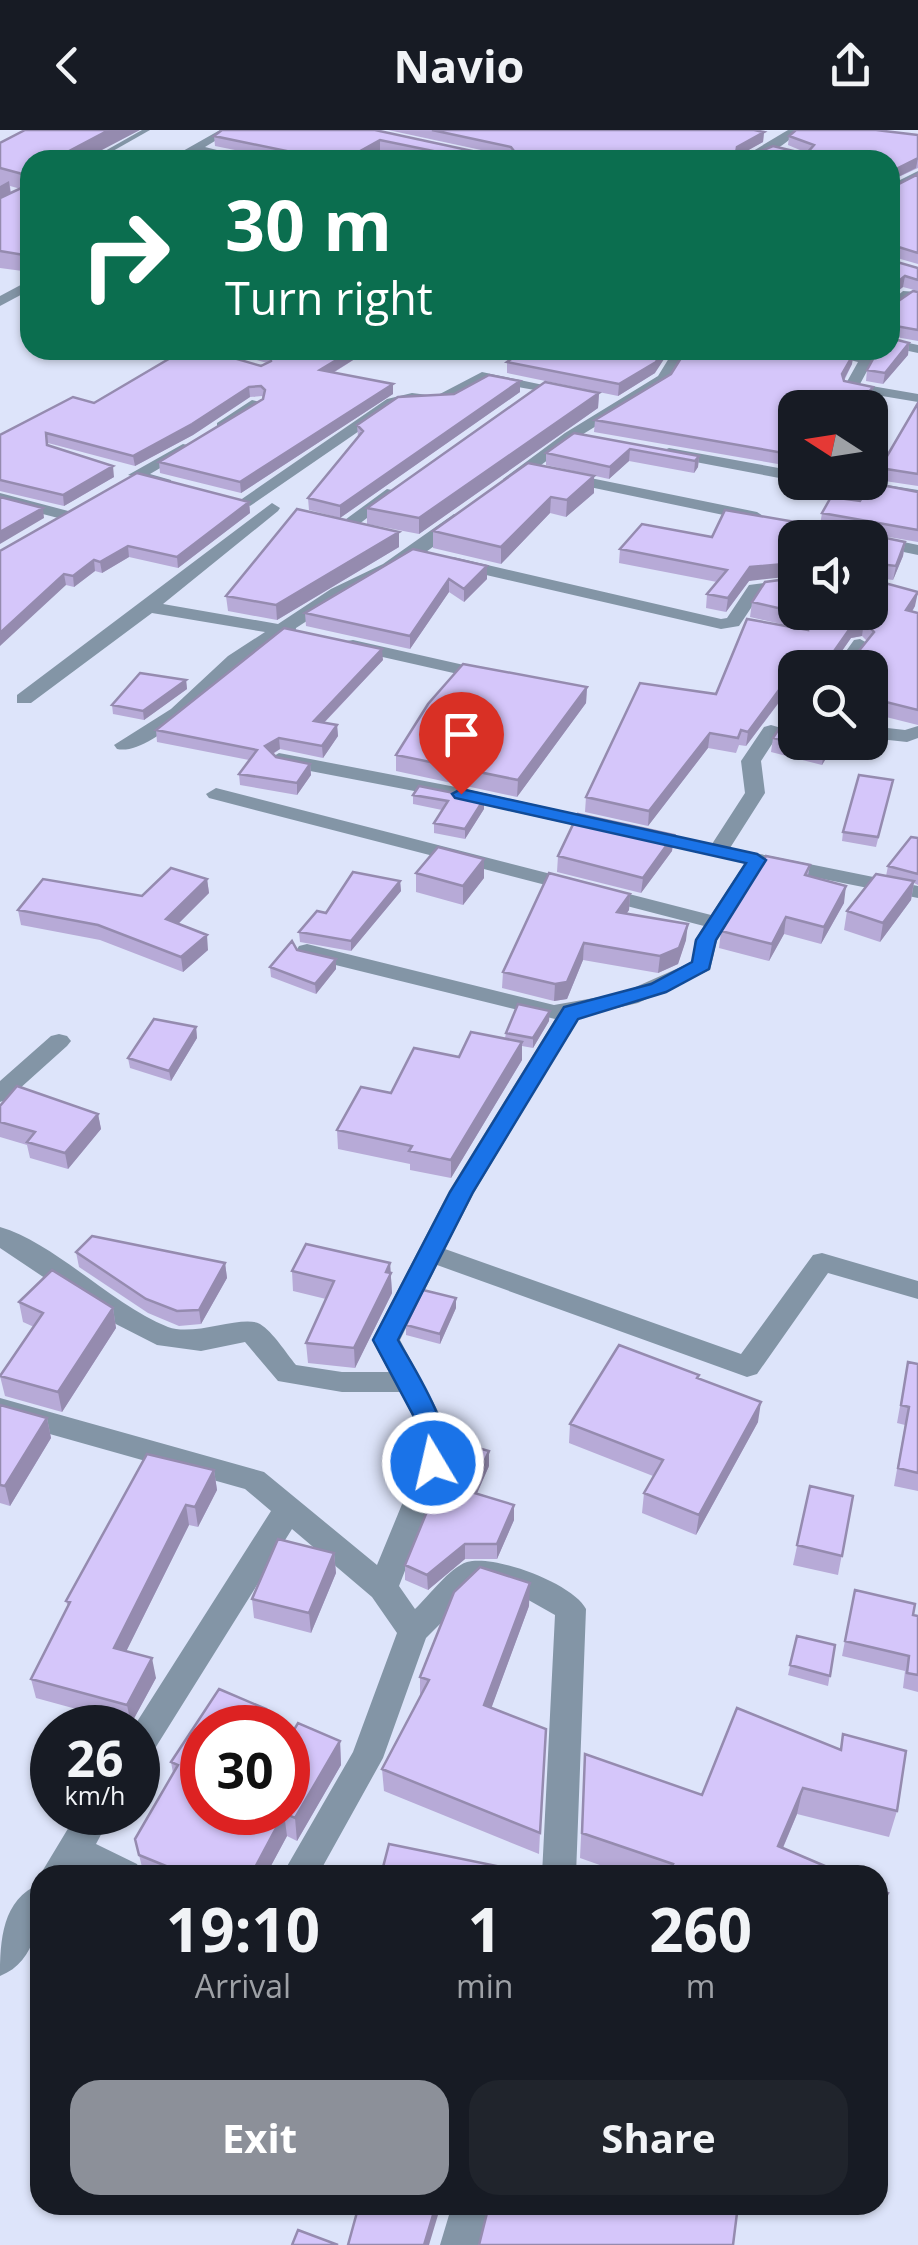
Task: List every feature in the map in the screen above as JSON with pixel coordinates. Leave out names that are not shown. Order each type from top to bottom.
[{"type":"street","points":[[191,150],[228,130]]},
{"type":"street","points":[[766,150],[796,130]]},
{"type":"street","points":[[764,135],[781,138]]},
{"type":"street","points":[[195,148],[204,150]]},
{"type":"street","points":[[771,148],[779,150]]},
{"type":"street","points":[[497,490],[570,436],[662,379],[675,360]]},
{"type":"street","points":[[866,360],[851,388],[918,398]]},
{"type":"street","points":[[244,503],[392,402],[412,397],[438,401],[482,376],[624,405]]},
{"type":"street","points":[[529,400],[544,386]]},
{"type":"street","points":[[190,489],[125,476],[200,440],[256,402]]},
{"type":"street","points":[[570,436],[604,442]]},
{"type":"street","points":[[656,451],[778,473]]},
{"type":"street","points":[[526,470],[774,521]]},
{"type":"street","points":[[344,528],[408,482]]},
{"type":"street","points":[[888,491],[918,496]]},
{"type":"street","points":[[0,498],[73,511],[50,525]]},
{"type":"street","points":[[226,498],[290,513]]},
{"type":"street","points":[[24,699],[149,607],[272,508]]},
{"type":"street","points":[[124,745],[178,713],[234,660],[292,632],[412,545],[467,512]]},
{"type":"street","points":[[326,523],[364,532]]},
{"type":"street","points":[[888,544],[918,550]]},
{"type":"street","points":[[412,545],[708,623],[741,624],[756,589],[778,586]]},
{"type":"street","points":[[149,607],[292,632]]},
{"type":"street","points":[[339,642],[508,680]]},
{"type":"street","points":[[856,650],[860,644]]},
{"type":"street","points":[[718,852],[755,793],[751,761],[770,731],[778,733]]},
{"type":"street","points":[[888,734],[907,736],[918,732]]},
{"type":"street","points":[[280,759],[918,892]]},
{"type":"street","points":[[216,794],[716,923]]},
{"type":"street","points":[[307,951],[554,1012],[583,1012],[658,988],[702,965],[706,940],[757,860]]},
{"type":"street","points":[[383,1588],[433,1463],[426,1415],[386,1340],[471,1176],[572,1012]]},
{"type":"street","points":[[0,1094],[58,1042]]},
{"type":"street","points":[[0,1236],[115,1312],[168,1338],[201,1341],[251,1330],[288,1374],[342,1382],[408,1382]]},
{"type":"street","points":[[430,1253],[747,1367],[822,1262],[918,1290]]},
{"type":"street","points":[[5,1418],[254,1480],[383,1588],[412,1631]]},
{"type":"street","points":[[160,1713],[289,1508]]},
{"type":"street","points":[[305,1865],[367,1758],[412,1631],[472,1573],[522,1581],[571,1609],[559,1865]]},
{"type":"street","points":[[65,1862],[82,1835]]},
{"type":"street","points":[[0,1959],[30,1915]]},
{"type":"street","points":[[460,2245],[468,2215]]},
{"type":"lane","points":[[110,150],[147,130]]},
{"type":"building","points":[[25,130],[109,130],[71,150],[20,150],[20,173],[0,168],[0,143]]},
{"type":"building","points":[[222,130],[375,130],[468,150],[428,150],[380,140],[362,150],[282,150],[214,136]]},
{"type":"building","points":[[432,130],[764,132],[737,147],[513,150]]},
{"type":"building","points":[[796,130],[876,130],[918,135],[918,158],[900,167],[900,150],[810,150],[814,145],[789,136]]},
{"type":"building","points":[[918,174],[918,253],[900,247],[900,183]]},
{"type":"building","points":[[20,189],[20,254],[0,251],[0,198]]},
{"type":"building","points":[[900,263],[918,268],[918,280],[905,276],[900,280]]},
{"type":"building","points":[[918,292],[918,330],[900,327],[900,300]]},
{"type":"building","points":[[167,360],[240,360],[261,366],[271,360],[336,360],[320,370],[393,384],[240,482],[159,462],[263,399],[265,390],[261,386],[249,387],[133,456],[46,433],[47,445],[113,466],[63,495],[0,480],[0,435],[73,397],[94,403]]},
{"type":"building","points":[[510,360],[657,360],[619,384],[507,362]]},
{"type":"building","points":[[680,360],[850,360],[842,374],[844,381],[873,387],[778,390],[778,452],[595,420],[671,374]]},
{"type":"building","points":[[872,360],[895,360],[885,373],[867,370]]},
{"type":"building","points":[[489,375],[520,381],[340,506],[308,498],[363,431],[357,425],[398,397],[454,394]]},
{"type":"building","points":[[545,382],[599,393],[419,518],[367,508]]},
{"type":"building","points":[[918,403],[918,474],[888,469],[888,454]]},
{"type":"building","points":[[574,433],[699,456],[695,461],[630,449],[610,467],[546,453]]},
{"type":"building","points":[[528,463],[594,476],[567,500],[551,497],[501,547],[433,531]]},
{"type":"building","points":[[137,473],[249,502],[177,557],[128,546],[100,562],[94,560],[73,576],[64,574],[0,633],[0,551]]},
{"type":"building","points":[[888,486],[918,492],[918,530],[888,525],[888,520],[822,513],[829,500],[888,500]]},
{"type":"building","points":[[0,497],[43,508],[0,532]]},
{"type":"building","points":[[297,509],[399,532],[276,605],[226,596]]},
{"type":"building","points":[[725,510],[783,520],[778,520],[778,565],[750,567],[728,598],[707,594],[727,570],[620,549],[642,524],[712,537]]},
{"type":"building","points":[[888,538],[905,542],[896,566],[888,565]]},
{"type":"building","points":[[413,549],[487,566],[464,589],[449,579],[410,636],[305,613]]},
{"type":"building","points":[[778,580],[778,608],[752,602],[765,582]]},
{"type":"building","points":[[888,584],[918,592],[906,610],[918,613],[918,710],[888,702],[888,650],[860,650],[872,630],[888,630]]},
{"type":"building","points":[[747,619],[778,625],[778,630],[849,630],[835,650],[778,650],[778,691],[748,732],[741,730],[738,738],[710,733],[649,811],[586,797],[640,683],[716,694]]},
{"type":"building","points":[[284,628],[382,649],[314,721],[337,725],[322,746],[279,738],[265,746],[276,757],[310,764],[297,783],[239,774],[257,750],[156,730]]},
{"type":"building","points":[[463,664],[587,687],[518,780],[396,755],[428,704]]},
{"type":"building","points":[[140,673],[186,680],[143,711],[112,705]]},
{"type":"building","points":[[859,775],[893,780],[878,837],[843,832]]},
{"type":"building","points":[[419,786],[484,799],[465,829],[434,823],[448,801],[413,795]]},
{"type":"building","points":[[578,814],[674,835],[643,878],[558,856]]},
{"type":"building","points":[[911,837],[918,838],[918,874],[888,866]]},
{"type":"building","points":[[438,847],[484,859],[463,886],[416,873]]},
{"type":"building","points":[[766,856],[810,865],[805,875],[846,886],[824,927],[786,917],[772,944],[721,931]]},
{"type":"building","points":[[171,868],[207,879],[166,919],[207,935],[181,957],[98,925],[18,910],[43,879],[142,896]]},
{"type":"building","points":[[353,872],[400,881],[351,941],[299,932],[317,911],[326,913]]},
{"type":"building","points":[[549,873],[630,894],[617,912],[688,924],[679,948],[660,956],[584,943],[567,982],[555,984],[503,972]]},
{"type":"building","points":[[876,874],[914,881],[883,923],[847,911]]},
{"type":"building","points":[[292,941],[297,950],[336,959],[315,984],[270,967]]},
{"type":"building","points":[[518,1004],[550,1011],[533,1038],[506,1033]]},
{"type":"building","points":[[154,1019],[196,1027],[169,1071],[128,1058]]},
{"type":"building","points":[[471,1032],[522,1042],[451,1160],[409,1151],[412,1146],[337,1130],[361,1087],[391,1093],[414,1048],[459,1057]]},
{"type":"building","points":[[17,1086],[98,1114],[65,1153],[27,1142],[35,1132],[0,1122],[0,1106]]},
{"type":"building","points":[[92,1236],[225,1263],[199,1310],[177,1311],[146,1299],[76,1252]]},
{"type":"building","points":[[306,1244],[390,1263],[386,1272],[391,1273],[354,1348],[306,1343],[334,1281],[292,1271]]},
{"type":"building","points":[[52,1270],[113,1308],[58,1392],[0,1376],[43,1313],[19,1302]]},
{"type":"building","points":[[423,1290],[456,1298],[440,1334],[406,1325]]},
{"type":"building","points":[[619,1345],[761,1402],[699,1515],[644,1493],[663,1460],[570,1424]]},
{"type":"building","points":[[908,1362],[918,1364],[918,1473],[898,1468],[909,1407],[901,1405]]},
{"type":"building","points":[[0,1405],[47,1418],[5,1486],[0,1485]]},
{"type":"building","points":[[450,1440],[489,1451],[471,1492],[514,1505],[497,1544],[465,1544],[427,1575],[405,1565],[442,1475]]},
{"type":"building","points":[[147,1454],[214,1470],[195,1507],[186,1505],[114,1648],[152,1658],[127,1705],[31,1679],[70,1602],[66,1601]]},
{"type":"building","points":[[810,1486],[853,1496],[842,1556],[797,1545]]},
{"type":"building","points":[[278,1539],[334,1553],[309,1613],[252,1599]]},
{"type":"building","points":[[480,1567],[530,1583],[484,1705],[546,1729],[540,1833],[382,1769],[429,1680],[420,1677],[454,1592]]},
{"type":"building","points":[[855,1590],[915,1604],[918,1675],[907,1673],[909,1656],[845,1641]]},
{"type":"building","points":[[797,1636],[835,1645],[830,1676],[790,1665]]},
{"type":"building","points":[[219,1689],[257,1705],[208,1705]]},
{"type":"building","points":[[737,1708],[841,1750],[843,1734],[906,1751],[897,1811],[803,1788],[778,1846],[823,1865],[672,1865],[582,1833],[585,1754],[702,1795]]},
{"type":"building","points":[[310,1728],[340,1741],[310,1792]]},
{"type":"building","points":[[180,1748],[180,1835],[272,1835],[256,1865],[164,1865],[139,1855],[137,1835],[160,1835],[160,1796],[178,1765],[171,1762]]},
{"type":"building","points":[[389,1844],[491,1865],[384,1865]]},
{"type":"building","points":[[356,2215],[433,2215],[424,2245],[348,2245]]},
{"type":"building","points":[[486,2215],[737,2215],[733,2245],[479,2245]]},
{"type":"building","points":[[298,2230],[338,2245],[292,2245]]},
{"type":"route","points":[[433,1463],[426,1415],[386,1340],[462,1192],[572,1012],[658,988],[702,965],[706,940],[757,860],[536,814],[461,794]]}]
